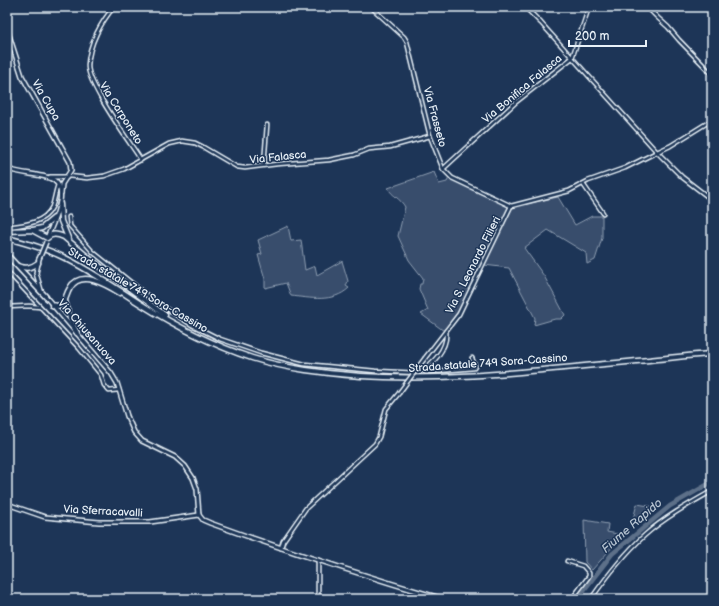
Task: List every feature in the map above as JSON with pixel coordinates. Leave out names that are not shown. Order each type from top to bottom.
[{"type":"highway","points":[[60,204],[61,221],[68,239]]},
{"type":"highway","points":[[7,231],[42,228],[54,218]]},
{"type":"highway","points":[[32,230],[46,240],[50,236],[56,234],[68,239],[90,259],[186,330]]},
{"type":"highway","name":"Strada statale 749 Sora-Cassino","points":[[7,238],[33,245],[67,259],[109,282],[156,313],[186,330],[228,350],[276,365],[323,373],[427,378],[712,354]]},
{"type":"highway","points":[[7,255],[46,297]]},
{"type":"highway","points":[[17,266],[27,268],[32,267],[38,261]]},
{"type":"highway","points":[[52,305],[62,305],[70,287],[75,282],[81,280],[92,280],[102,282],[146,309],[156,313]]},
{"type":"highway","points":[[65,301],[70,319],[77,333]]},
{"type":"street","name":"Via Carponeto","points":[[112,7],[97,32],[90,51],[88,65],[91,79],[96,90],[140,160]]},
{"type":"street","name":"Via Frasseto","points":[[371,7],[404,37],[418,84],[430,136],[443,169]]},
{"type":"street","points":[[524,7],[541,23],[682,177],[712,200]]},
{"type":"street","name":"Via Bonifica Falasca","points":[[443,169],[516,102],[572,58],[589,7]]},
{"type":"street","points":[[646,7],[668,27],[712,74]]},
{"type":"street","name":"Via Cupa","points":[[7,29],[22,76],[69,157],[71,170],[62,184],[61,194]]},
{"type":"street","name":"Via S. Leonardo Filieri","points":[[281,549],[283,541],[306,508],[375,444],[379,437],[386,409],[459,314],[511,206],[569,191],[588,181],[625,168],[670,146],[712,120]]},
{"type":"street","points":[[264,165],[267,125]]},
{"type":"street","name":"Via Falasca","points":[[67,176],[87,178],[104,176],[124,169],[169,144],[182,141],[194,143],[237,167],[246,168],[264,165],[329,160],[354,155],[369,149],[390,147],[430,136]]},
{"type":"street","points":[[7,169],[47,177],[67,176]]},
{"type":"street","points":[[443,169],[452,178],[511,206]]},
{"type":"street","points":[[7,227],[34,222],[45,216],[52,206],[58,185],[61,180],[67,176]]},
{"type":"street","points":[[47,177],[54,180],[58,185],[61,194]]},
{"type":"street","points":[[583,184],[603,214]]},
{"type":"street","name":"Via Chiusanuova","points":[[61,194],[60,204],[38,261],[36,273],[42,291],[52,305],[111,373],[117,383],[131,427],[137,436],[142,441],[175,457],[185,466],[193,478],[197,489],[199,515]]},
{"type":"street","points":[[69,218],[70,226],[93,252],[154,301],[192,325],[220,339],[270,355],[304,364],[375,371],[418,373],[440,354],[447,337],[446,331]]},
{"type":"street","points":[[7,271],[76,344],[98,370],[104,385],[109,391],[119,390]]},
{"type":"street","points":[[7,307],[29,306],[41,308]]},
{"type":"street","points":[[423,370],[426,372],[474,368],[476,366],[472,358]]},
{"type":"street","points":[[590,599],[609,574],[645,535],[689,504],[712,491]]},
{"type":"street","name":"Via Sferracavalli","points":[[7,504],[45,517],[99,522],[150,522],[199,515]]},
{"type":"street","points":[[199,515],[203,520],[210,523],[281,549],[443,599]]},
{"type":"street","points":[[318,560],[318,599]]},
{"type":"street","points":[[567,561],[583,566],[589,573],[589,576],[572,599]]},
{"type":"shaded area","points":[[434,172],[439,184],[447,182],[449,178],[508,206],[509,209],[459,310],[444,331],[421,314],[428,310],[419,289],[423,278],[409,260],[398,236],[405,207],[388,188]]},
{"type":"shaded area","points":[[558,197],[575,225],[592,216],[602,216],[602,238],[595,260],[587,264],[586,253],[548,230],[524,248],[544,276],[565,315],[561,319],[555,319],[534,325],[535,318],[509,268],[484,265],[512,207]]},
{"type":"shaded area","points":[[288,226],[291,241],[301,240],[305,270],[315,266],[317,275],[342,261],[348,281],[346,286],[349,288],[343,293],[329,298],[306,298],[291,296],[286,283],[265,288],[265,279],[258,255],[262,254],[258,240]]},
{"type":"shaded area","points":[[637,504],[655,507],[639,520],[633,519]]},
{"type":"shaded area","points":[[584,520],[608,524],[607,532],[623,535],[592,570],[585,562]]},
{"type":"waterway","name":"Fiume Rapido","points":[[577,599],[612,554],[670,506],[712,482]]}]
